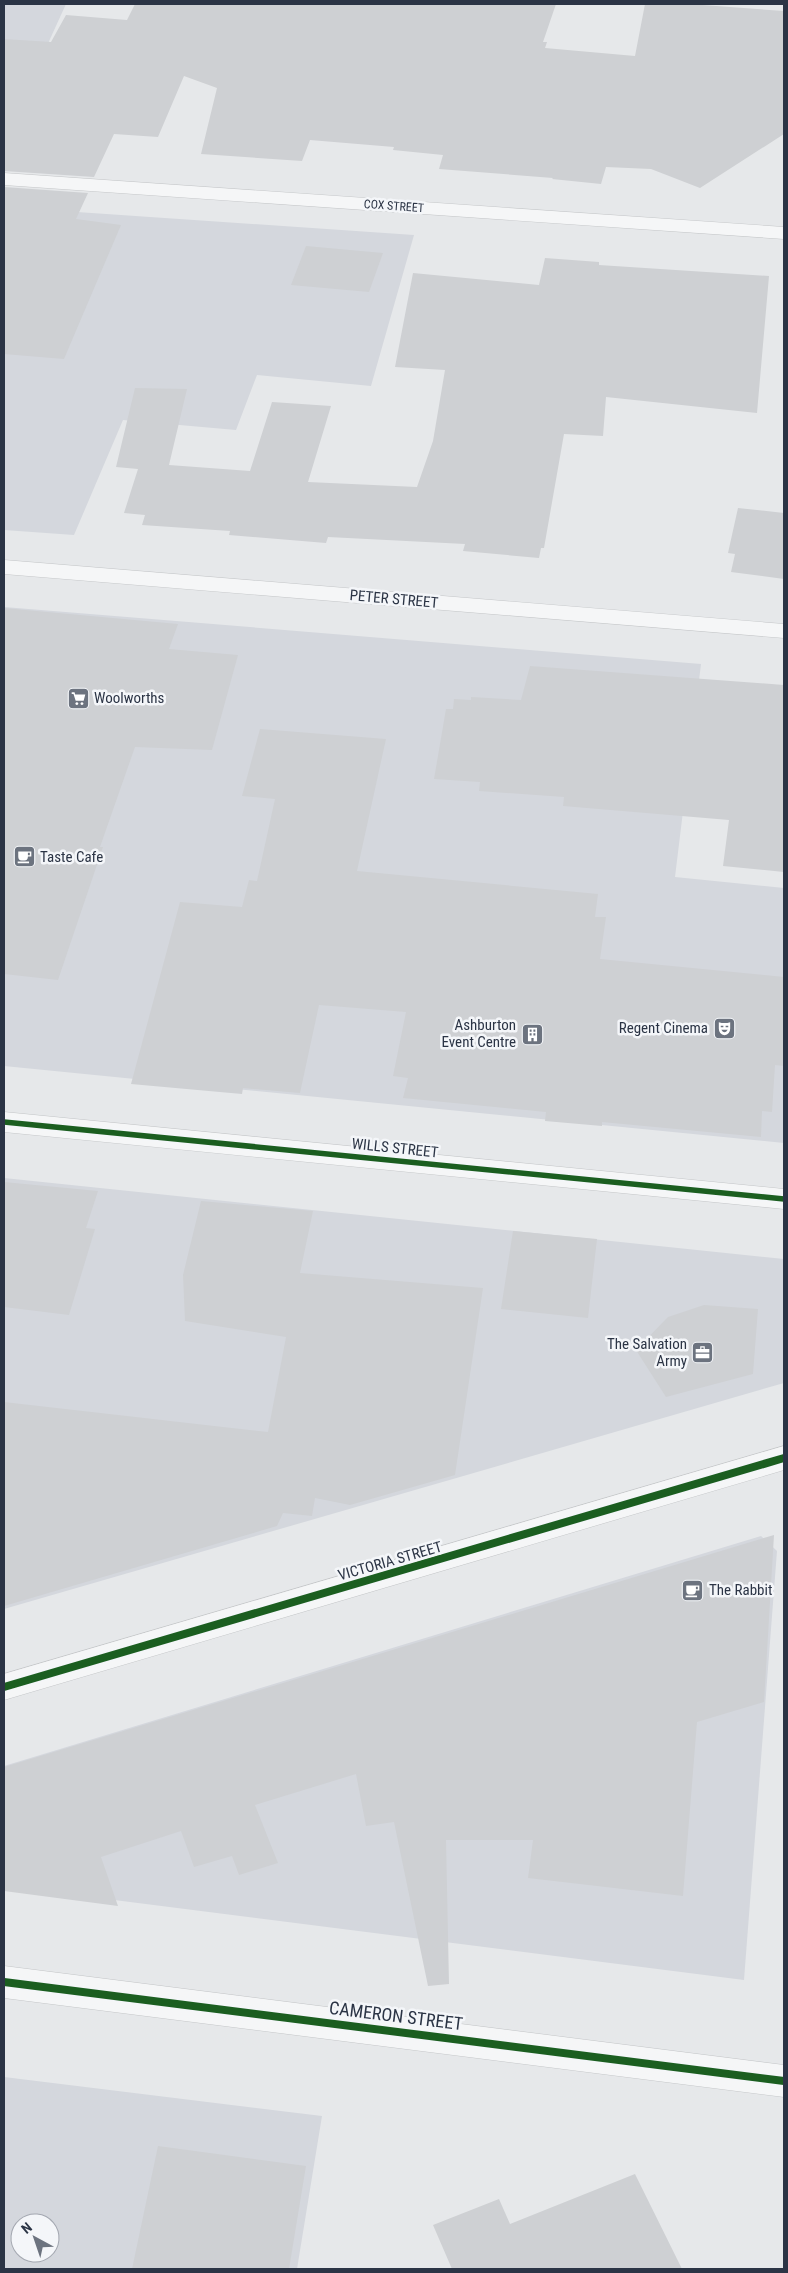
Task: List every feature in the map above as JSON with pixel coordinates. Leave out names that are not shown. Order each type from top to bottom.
[{"type":"street","name":"COX STREET","points":[[4,179],[784,234]]},
{"type":"street","name":"PETER STREET","points":[[4,567],[784,632]]},
{"type":"street","name":"WILLS STREET","points":[[4,1122],[784,1199]]},
{"type":"street","name":"VICTORIA STREET","points":[[4,1687],[784,1458]]},
{"type":"street","name":"CAMERON STREET","points":[[4,1982],[784,2080]]},
{"type":"shaded area","points":[[4,4],[66,4],[4,140]]},
{"type":"shaded area","points":[[4,207],[414,235],[371,386],[257,375],[236,430],[123,420],[74,535],[4,530]]},
{"type":"shaded area","points":[[4,607],[701,664],[675,877],[784,888],[784,1143],[4,1066]]},
{"type":"shaded area","points":[[4,1178],[784,1259],[784,1383],[4,1609]]},
{"type":"shaded area","points":[[761,1536],[777,1551],[744,1980],[4,1886],[4,1766]]},
{"type":"shaded area","points":[[4,2077],[322,2116],[297,2269],[4,2269]]},
{"type":"building","points":[[135,4],[556,4],[543,42],[547,42],[545,48],[635,56],[645,4],[689,4],[784,11],[784,134],[700,188],[651,169],[606,167],[601,184],[553,178],[439,169],[443,155],[393,150],[394,147],[310,140],[302,161],[201,154],[217,88],[184,76],[158,137],[114,134],[94,177],[4,171],[4,39],[51,42],[66,15],[127,20]]},
{"type":"building","points":[[4,187],[88,193],[76,219],[121,225],[64,359],[4,354]]},
{"type":"building","points":[[306,246],[383,253],[369,292],[291,285]]},
{"type":"building","points":[[545,258],[599,262],[599,265],[769,276],[757,413],[606,397],[603,436],[564,434],[544,548],[541,548],[539,558],[463,551],[465,544],[328,537],[326,543],[229,535],[230,531],[142,525],[145,515],[124,513],[138,469],[116,467],[135,388],[187,389],[169,465],[250,471],[272,402],[331,406],[308,482],[417,487],[433,441],[445,370],[395,367],[413,273],[539,285]]},
{"type":"building","points":[[738,508],[784,513],[784,579],[731,572],[735,554],[728,553]]},
{"type":"building","name":"Woolworths","points":[[4,608],[178,624],[169,649],[238,655],[212,750],[135,747],[100,847],[103,847],[58,980],[4,974]]},
{"type":"building","points":[[530,666],[784,685],[784,872],[723,866],[729,820],[563,806],[564,797],[479,791],[480,782],[434,779],[446,709],[453,709],[454,699],[471,700],[471,697],[521,700]]},
{"type":"building","points":[[260,729],[386,739],[357,871],[598,894],[595,917],[606,917],[600,959],[784,977],[784,1066],[775,1065],[772,1112],[762,1111],[761,1137],[602,1122],[602,1126],[545,1121],[546,1112],[403,1098],[408,1078],[393,1076],[406,1012],[319,1005],[300,1093],[243,1088],[242,1094],[131,1084],[180,902],[242,907],[249,880],[257,881],[275,799],[242,796]]},
{"type":"building","points":[[4,1182],[98,1191],[86,1228],[95,1229],[69,1315],[4,1307]]},
{"type":"building","points":[[201,1201],[313,1211],[300,1273],[483,1288],[455,1475],[350,1505],[315,1498],[312,1516],[283,1513],[277,1526],[4,1606],[4,1402],[268,1432],[286,1337],[185,1321],[183,1275]]},
{"type":"building","points":[[513,1231],[597,1239],[588,1318],[501,1309]]},
{"type":"building","name":"The Salvation Army","points":[[704,1305],[758,1309],[753,1374],[666,1397],[636,1350],[668,1317]]},
{"type":"building","points":[[774,1535],[764,1702],[697,1722],[683,1896],[528,1878],[533,1840],[446,1840],[449,1984],[428,1986],[394,1822],[366,1826],[356,1774],[255,1805],[278,1863],[239,1875],[232,1856],[194,1867],[181,1831],[101,1857],[118,1906],[4,1891],[4,1767]]},
{"type":"building","points":[[158,2146],[306,2166],[289,2269],[132,2269]]},
{"type":"building","points":[[635,2174],[682,2269],[452,2269],[433,2225],[499,2199],[510,2224]]},
{"type":"cycle path","points":[[4,1122],[784,1199]]},
{"type":"cycle path","points":[[4,1687],[784,1458]]},
{"type":"cycle path","points":[[4,1982],[784,2081]]},
{"type":"place","name":"Woolworths","points":[[78,698]]},
{"type":"place","name":"Taste Cafe","points":[[24,857]]},
{"type":"place","name":"Regent Cinema","points":[[724,1028]]},
{"type":"place","name":"Ashburton Event Centre","points":[[532,1034]]},
{"type":"place","name":"The Salvation Army","points":[[703,1353]]},
{"type":"place","name":"The Rabbit","points":[[693,1590]]}]
